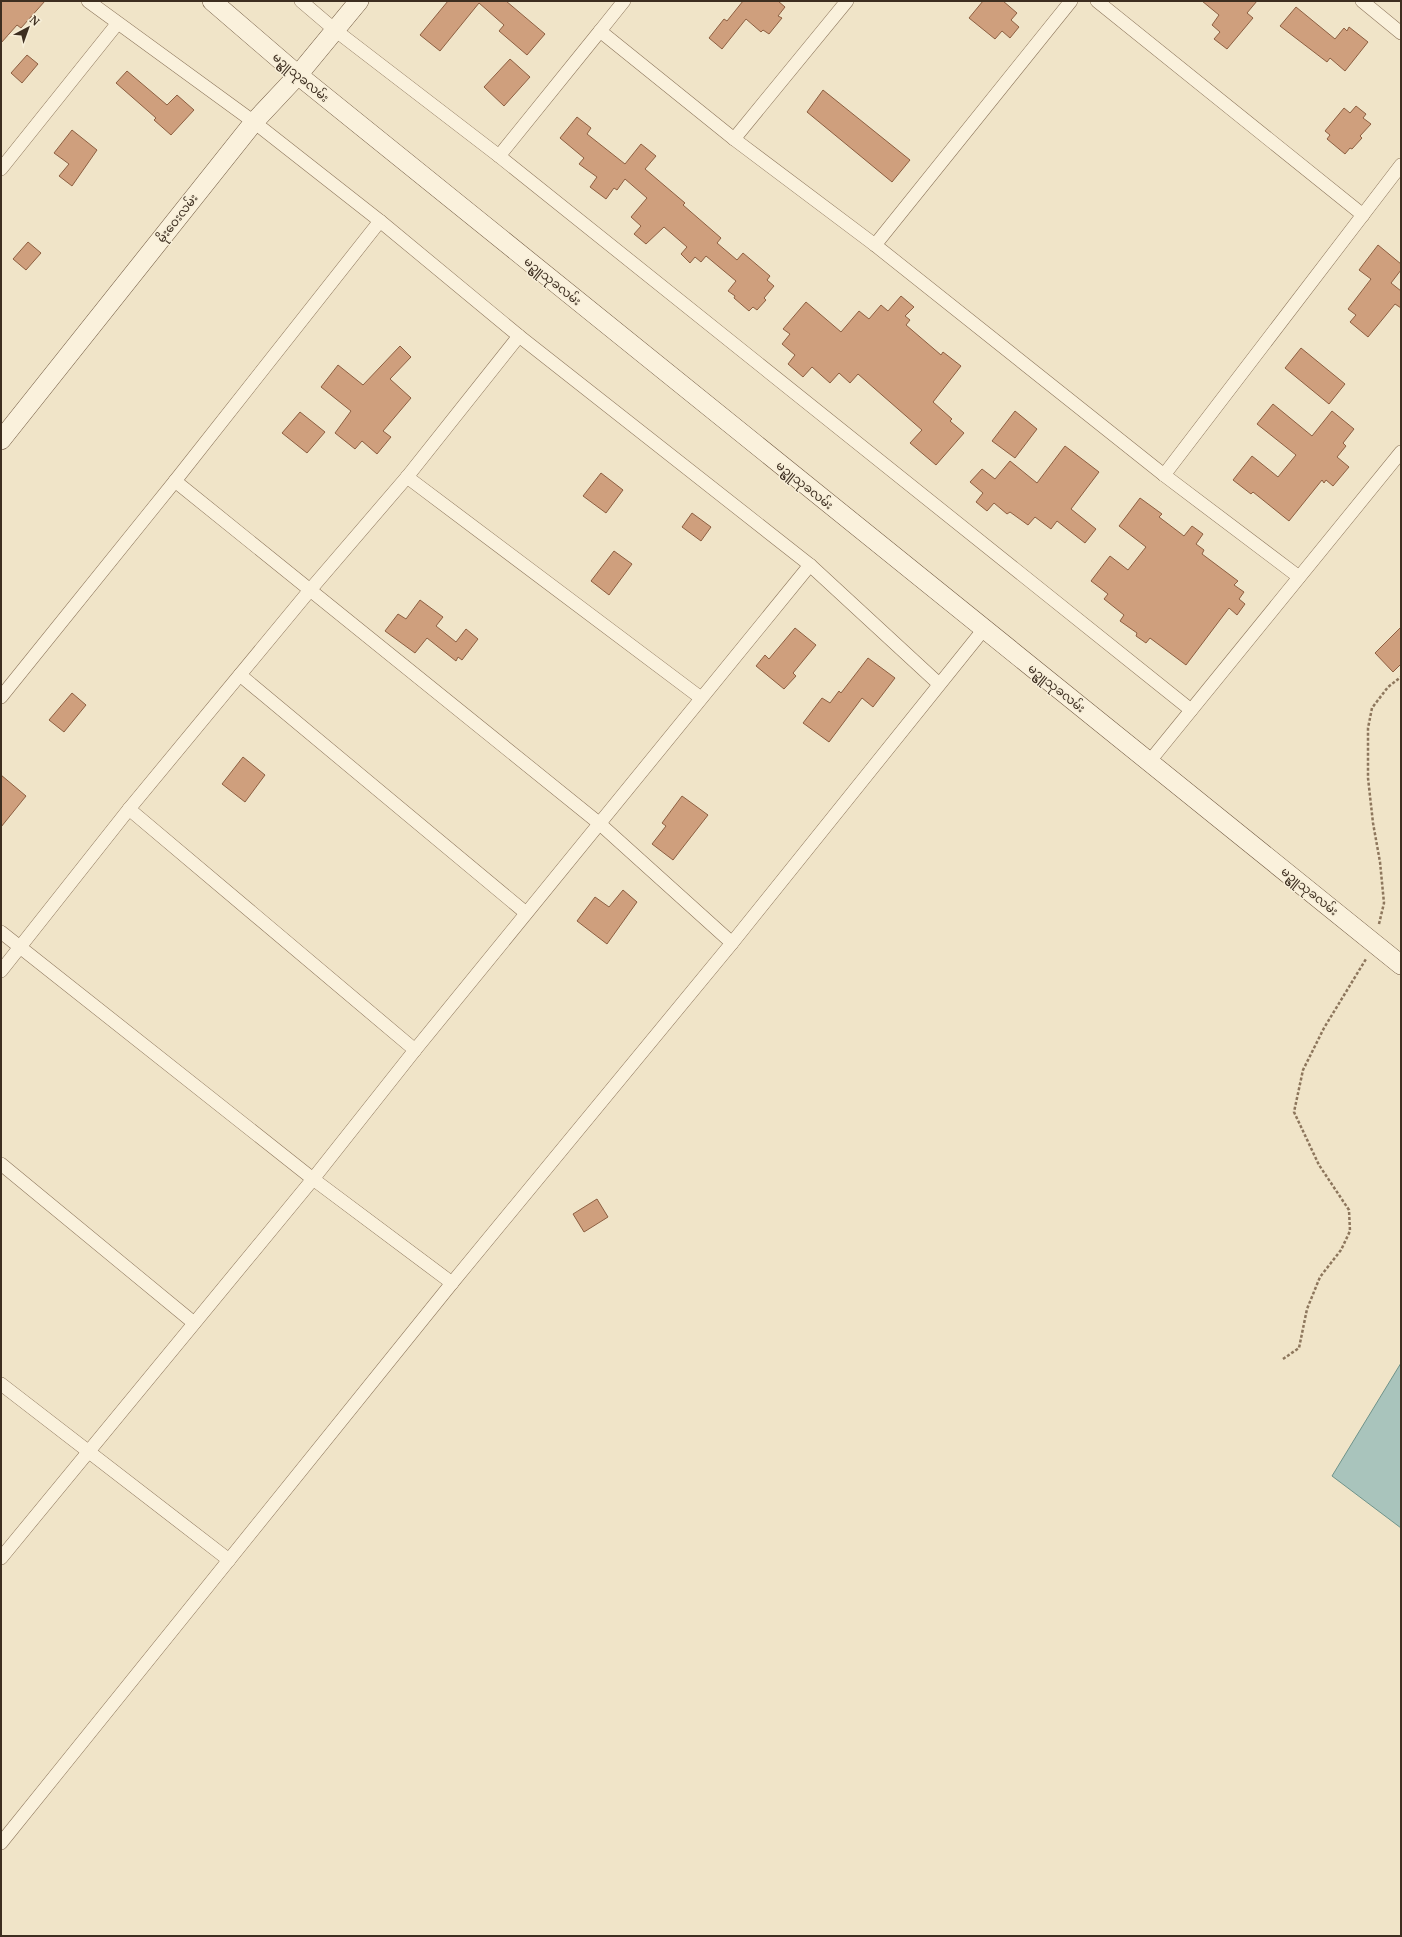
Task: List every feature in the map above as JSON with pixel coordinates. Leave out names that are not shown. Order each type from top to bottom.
[{"type":"street","points":[[88,1],[117,24],[254,122],[380,221],[519,336],[810,565],[939,684]]},
{"type":"street","name":"မဥ္ဇူသုခလမ်း","points":[[212,1],[298,75],[1401,964]]},
{"type":"street","points":[[301,1],[335,30],[499,156],[1191,710]]},
{"type":"street","name":"မိုးဝေးလမ်း","points":[[1,440],[254,122],[298,75],[358,1]]},
{"type":"street","points":[[499,156],[624,1]]},
{"type":"street","points":[[734,139],[847,1]]},
{"type":"street","points":[[875,245],[1071,1]]},
{"type":"street","points":[[1097,1],[1363,215]]},
{"type":"street","points":[[1362,1],[1401,32]]},
{"type":"street","points":[[1,170],[117,24]]},
{"type":"street","points":[[600,31],[734,139],[875,245],[1164,475],[1299,578]]},
{"type":"street","points":[[1164,475],[1401,165]]},
{"type":"street","points":[[1,697],[175,481],[380,221]]},
{"type":"street","points":[[1,971],[129,809],[310,590],[407,476],[519,336]]},
{"type":"street","points":[[1149,762],[1401,452]]},
{"type":"street","points":[[407,476],[701,698]]},
{"type":"street","points":[[175,481],[600,824],[732,943]]},
{"type":"street","points":[[1,1558],[313,1179],[414,1050],[810,565]]},
{"type":"street","points":[[1,1843],[452,1283],[732,943],[984,629]]},
{"type":"street","points":[[240,675],[526,914]]},
{"type":"street","points":[[129,809],[414,1050]]},
{"type":"street","points":[[1,932],[21,946],[313,1179],[452,1283]]},
{"type":"street","points":[[1,1164],[194,1323]]},
{"type":"street","points":[[1,1384],[229,1560]]},
{"type":"path","points":[[1283,1359],[1299,1348],[1307,1309],[1320,1277],[1340,1250],[1350,1231],[1349,1210],[1319,1165],[1294,1112],[1303,1070],[1324,1028],[1375,943],[1384,903],[1380,862],[1372,823],[1368,778],[1368,728],[1372,708],[1388,687],[1401,677]]},
{"type":"water","points":[[1401,1363],[1401,1528],[1332,1476]]},
{"type":"building","points":[[1,1],[45,1],[21,28],[17,25],[1,43]]},
{"type":"building","points":[[448,1],[506,1],[545,34],[527,55],[499,31],[504,25],[479,3],[440,51],[420,35]]},
{"type":"building","points":[[743,1],[778,1],[785,7],[778,16],[782,18],[769,34],[763,30],[761,32],[746,19],[722,49],[709,38],[724,19],[727,21]]},
{"type":"building","points":[[983,1],[1003,1],[1017,13],[1011,20],[1019,27],[1010,38],[1002,31],[995,39],[969,18]]},
{"type":"building","points":[[1202,1],[1257,1],[1247,13],[1253,18],[1227,49],[1214,39],[1220,32],[1212,25],[1219,15]]},
{"type":"building","points":[[1296,7],[1335,39],[1344,28],[1347,31],[1349,27],[1368,42],[1345,71],[1330,58],[1327,62],[1280,26]]},
{"type":"building","points":[[27,55],[38,64],[22,83],[11,73]]},
{"type":"building","points":[[510,59],[530,77],[504,106],[484,87]]},
{"type":"building","points":[[127,71],[167,105],[177,95],[194,110],[171,135],[154,120],[156,118],[116,83]]},
{"type":"building","points":[[823,90],[910,160],[892,182],[807,112]]},
{"type":"building","points":[[1356,106],[1366,114],[1363,118],[1371,124],[1360,136],[1362,138],[1345,154],[1327,139],[1330,135],[1325,131],[1344,108],[1350,113]]},
{"type":"building","points":[[577,117],[591,128],[587,134],[625,164],[641,144],[656,156],[645,169],[685,203],[683,205],[721,238],[717,243],[737,260],[743,253],[770,276],[767,280],[774,286],[764,298],[766,300],[757,310],[753,307],[749,311],[734,298],[735,296],[728,291],[736,281],[706,256],[701,262],[695,257],[690,263],[681,254],[687,247],[664,227],[646,244],[634,234],[641,226],[631,217],[647,198],[625,179],[617,190],[614,188],[606,199],[590,187],[597,177],[579,164],[584,158],[560,138]]},
{"type":"building","points":[[72,130],[97,150],[72,186],[59,176],[69,164],[54,153]]},
{"type":"building","points":[[28,242],[41,253],[26,270],[13,259]]},
{"type":"building","points":[[1378,245],[1401,264],[1401,270],[1391,283],[1401,291],[1401,308],[1395,304],[1368,337],[1350,322],[1356,315],[1348,309],[1371,279],[1359,270]]},
{"type":"building","points":[[901,296],[914,307],[905,316],[910,320],[906,325],[941,355],[943,352],[961,366],[933,402],[952,419],[950,421],[964,433],[936,465],[910,443],[922,430],[858,374],[850,383],[839,373],[830,383],[812,367],[803,377],[788,364],[795,355],[782,344],[790,334],[783,329],[806,302],[841,332],[859,311],[869,319],[881,305],[888,311]]},
{"type":"building","points":[[400,346],[411,357],[390,379],[411,398],[383,431],[391,437],[377,454],[362,441],[355,449],[335,433],[351,411],[321,387],[338,365],[363,385]]},
{"type":"building","points":[[1301,348],[1345,384],[1329,404],[1285,368]]},
{"type":"building","points":[[1273,404],[1312,436],[1332,411],[1354,429],[1343,443],[1346,446],[1337,457],[1349,467],[1333,486],[1326,480],[1324,483],[1322,480],[1289,521],[1253,492],[1251,494],[1233,480],[1252,456],[1278,477],[1296,455],[1257,424]]},
{"type":"building","points":[[1015,411],[1037,429],[1015,458],[992,441]]},
{"type":"building","points":[[300,412],[325,432],[307,453],[282,433]]},
{"type":"building","points":[[1065,446],[1099,472],[1071,509],[1096,529],[1085,543],[1057,521],[1051,529],[1035,517],[1028,525],[1010,512],[1007,514],[994,503],[987,511],[976,502],[983,493],[970,482],[982,469],[995,479],[1010,461],[1037,483]]},
{"type":"building","points":[[601,473],[623,490],[606,513],[583,496]]},
{"type":"building","points":[[1140,498],[1162,514],[1159,517],[1184,536],[1192,526],[1203,534],[1196,544],[1204,550],[1202,554],[1238,581],[1234,585],[1244,592],[1239,599],[1245,604],[1237,615],[1229,608],[1186,665],[1150,638],[1146,643],[1136,636],[1137,633],[1120,621],[1124,615],[1104,599],[1108,594],[1091,581],[1110,556],[1128,570],[1146,547],[1119,526]]},
{"type":"building","points":[[692,513],[711,527],[701,541],[682,527]]},
{"type":"building","points":[[614,551],[632,564],[609,595],[591,581]]},
{"type":"building","points":[[420,600],[443,617],[436,626],[456,642],[466,629],[478,639],[462,660],[458,657],[456,661],[427,638],[415,653],[385,631],[398,614],[406,619]]},
{"type":"building","points":[[1401,627],[1401,664],[1393,672],[1375,653]]},
{"type":"building","points":[[795,628],[816,645],[793,673],[796,676],[784,689],[756,666],[765,655],[769,659]]},
{"type":"building","points":[[868,658],[895,678],[873,707],[862,698],[829,742],[803,723],[822,698],[830,703],[839,691],[841,693]]},
{"type":"building","points":[[72,693],[86,705],[64,732],[49,720]]},
{"type":"building","points":[[243,757],[265,775],[245,802],[222,784]]},
{"type":"building","points":[[1,775],[26,796],[1,827]]},
{"type":"building","points":[[682,796],[708,815],[673,860],[652,844],[666,826],[662,823]]},
{"type":"building","points":[[623,890],[637,902],[607,944],[577,921],[595,897],[609,907]]},
{"type":"building","points":[[597,1199],[608,1217],[584,1232],[573,1214]]}]
